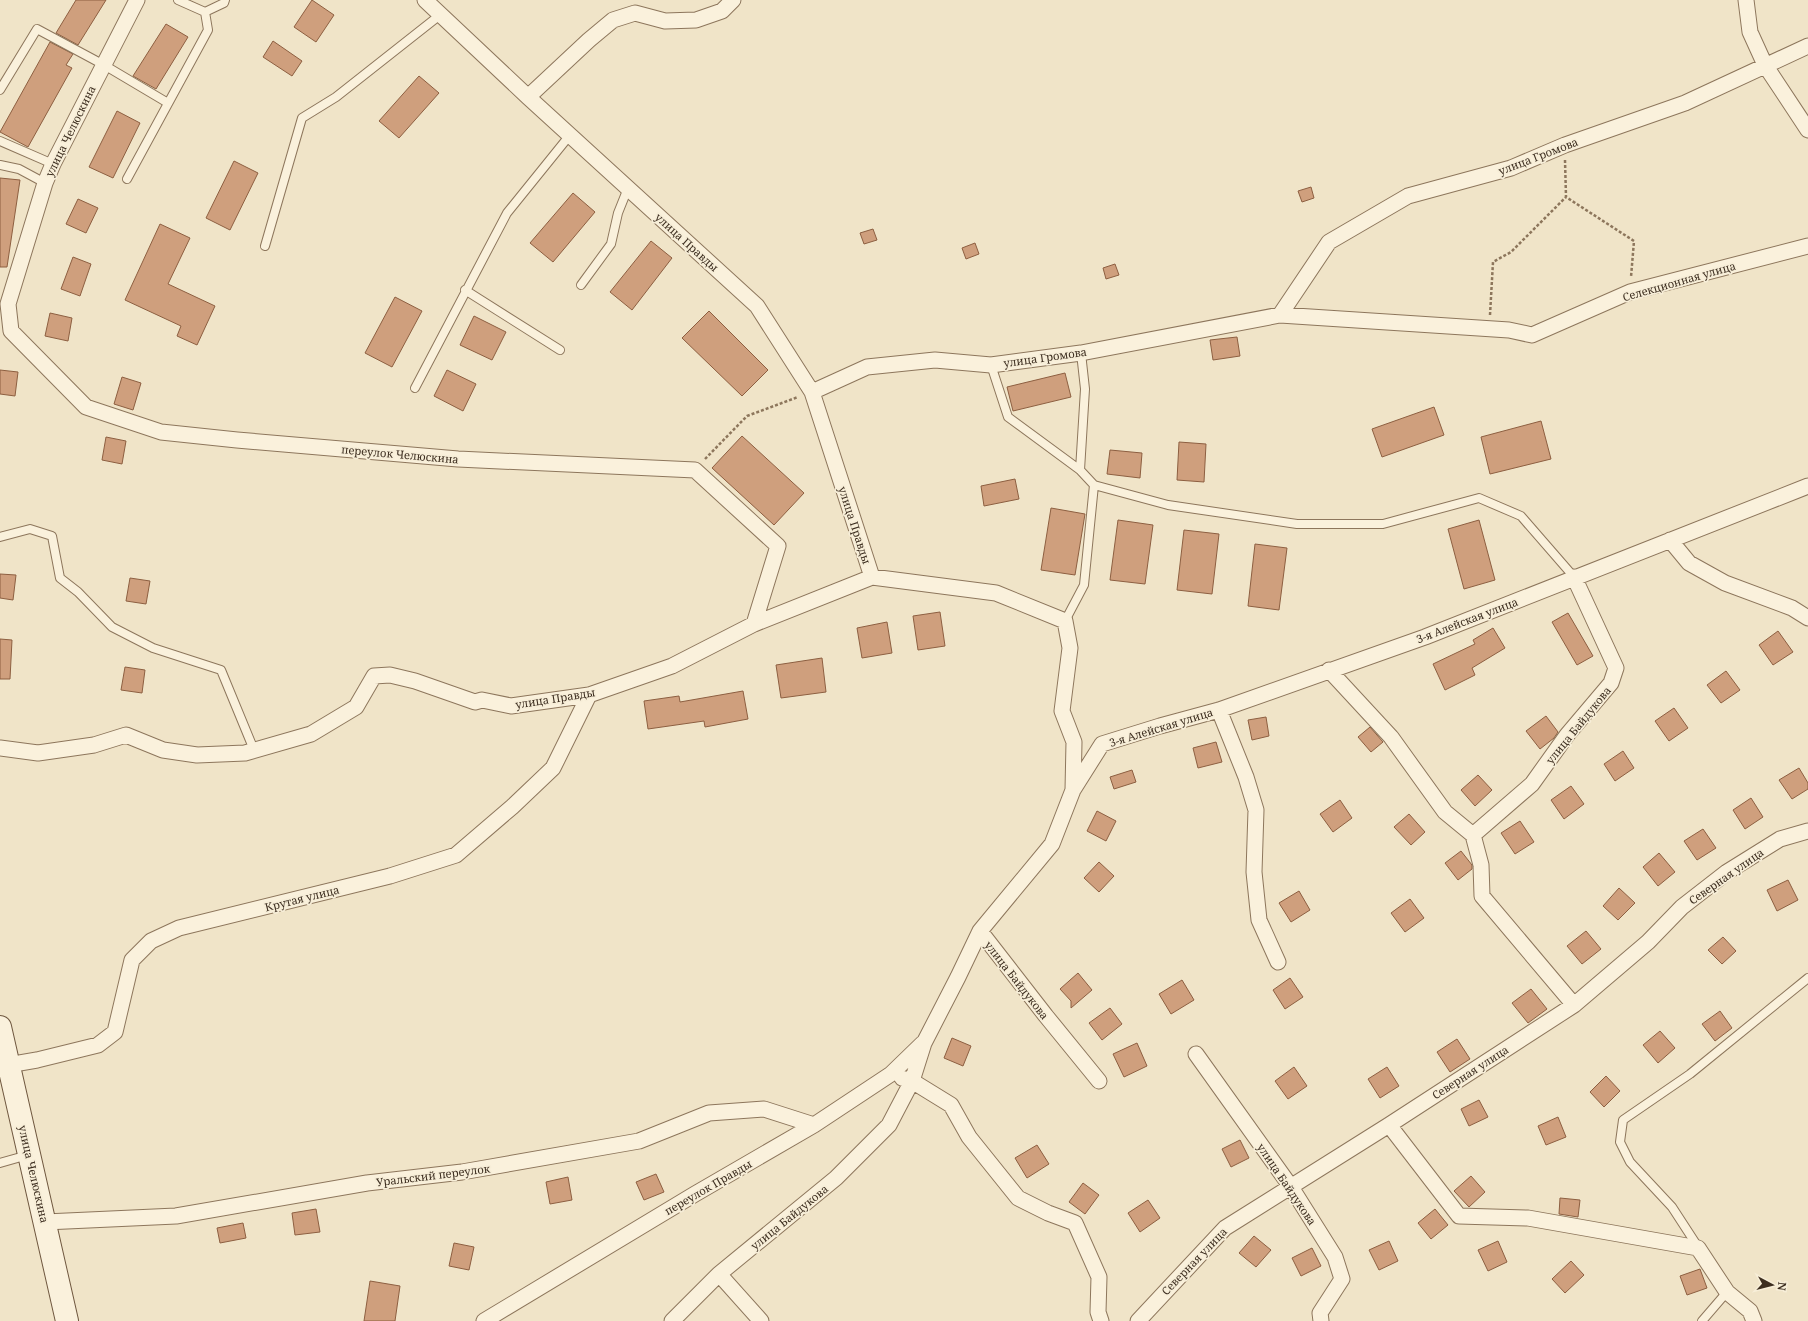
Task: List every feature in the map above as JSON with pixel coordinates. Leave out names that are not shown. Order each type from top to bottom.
[{"type":"main road","name":"улица Челюскина","points":[[0,1027],[67,1321]]},
{"type":"street","name":"улица Челюскина","points":[[19,269],[45,183],[53,164],[137,0]]},
{"type":"street","name":"улица Правды","points":[[0,748],[38,753],[94,745],[126,735],[163,750],[197,755],[245,753],[311,734],[356,707],[374,676],[390,675],[415,681],[475,702],[482,700],[511,706],[589,695],[672,666],[754,624],[872,577],[812,392],[757,306],[528,97],[425,0]]},
{"type":"street","points":[[528,97],[589,40],[613,20],[635,13],[665,21],[696,20],[722,11],[733,0]]},
{"type":"street","points":[[1746,0],[1750,32],[1765,65],[1808,130]]},
{"type":"street","name":"улица Громова","points":[[1280,315],[1329,242],[1408,196],[1511,168],[1565,145],[1684,103],[1808,46]]},
{"type":"street","name":"Селекционная улица","points":[[1508,330],[1532,335],[1630,292],[1808,246]]},
{"type":"street","name":"переулок Челюскина","points":[[19,269],[4,304],[11,331],[86,407],[161,432],[458,459],[695,470]]},
{"type":"street","name":"улица Громова","points":[[812,392],[867,367],[935,360],[991,365],[1081,353],[1280,315],[1489,330],[1508,330]]},
{"type":"street","points":[[695,470],[778,546],[754,624]]},
{"type":"street","points":[[1574,577],[1808,486]]},
{"type":"street","points":[[1670,540],[1689,563],[1725,583],[1792,608],[1808,618]]},
{"type":"street","points":[[872,577],[996,593],[1065,621],[1070,648],[1062,711],[1074,742],[1073,790],[1052,844],[980,931]]},
{"type":"street","name":"3-я Алейская улица","points":[[1073,790],[1102,744],[1219,710],[1425,637],[1574,577]]},
{"type":"street","name":"улица Байдукова","points":[[1473,834],[1532,784],[1567,735],[1611,683],[1616,668],[1574,577]]},
{"type":"street","points":[[1329,670],[1391,737],[1445,812],[1473,834],[1481,864],[1482,896],[1574,1005]]},
{"type":"street","name":"Крутая улица","points":[[8,1065],[37,1060],[98,1045],[115,1032],[132,960],[151,941],[180,928],[390,876],[456,855],[512,807],[553,768],[589,695]]},
{"type":"street","points":[[1219,710],[1246,777],[1256,810],[1254,872],[1259,920],[1278,962]]},
{"type":"street","name":"Северная улица","points":[[1138,1321],[1225,1228],[1389,1125],[1574,1005],[1648,942],[1682,907],[1727,872],[1780,839],[1808,831]]},
{"type":"street","name":"улица Байдукова","points":[[672,1321],[681,1310],[719,1274],[836,1178],[889,1125],[912,1081],[924,1043],[980,931],[1099,1081]]},
{"type":"street","name":"переулок Правды","points":[[484,1321],[695,1194],[814,1125],[891,1074],[924,1043]]},
{"type":"street","name":"улица Байдукова","points":[[1196,1054],[1291,1187],[1335,1257],[1342,1279],[1320,1313],[1322,1321]]},
{"type":"street","points":[[891,1074],[912,1081],[951,1105],[969,1136],[1018,1198],[1048,1213],[1075,1223],[1099,1277],[1098,1312],[1101,1321]]},
{"type":"street","name":"Уральский переулок","points":[[45,1222],[176,1216],[367,1183],[462,1172],[639,1141],[709,1113],[764,1109],[814,1125]]},
{"type":"street","points":[[1389,1125],[1459,1216],[1528,1218],[1698,1248],[1727,1292],[1750,1311],[1754,1321]]},
{"type":"street","points":[[719,1274],[761,1321]]},
{"type":"lane","points":[[178,0],[205,12],[224,3],[225,0]]},
{"type":"lane","points":[[127,179],[208,30],[205,12]]},
{"type":"lane","points":[[265,246],[302,118],[336,97],[440,15]]},
{"type":"lane","points":[[0,90],[37,29],[104,65],[168,103]]},
{"type":"lane","points":[[415,388],[465,290],[507,213],[570,135]]},
{"type":"lane","points":[[0,141],[53,164]]},
{"type":"lane","points":[[0,165],[19,169],[45,183]]},
{"type":"lane","points":[[581,285],[611,244],[618,213],[628,188]]},
{"type":"lane","points":[[465,290],[560,350]]},
{"type":"lane","points":[[1080,470],[1085,389],[1081,353]]},
{"type":"lane","points":[[991,365],[1008,417],[1080,470],[1094,485],[1168,505],[1297,524],[1383,524],[1479,498],[1521,516],[1574,577]]},
{"type":"lane","points":[[1065,621],[1084,585],[1094,485]]},
{"type":"lane","points":[[0,537],[30,529],[52,536],[60,578],[78,592],[112,627],[153,648],[221,670],[254,750]]},
{"type":"lane","points":[[1698,1248],[1672,1207],[1630,1162],[1620,1142],[1623,1120],[1690,1074],[1808,978]]},
{"type":"lane","points":[[0,1163],[29,1154]]},
{"type":"lane","points":[[1702,1321],[1727,1292]]},
{"type":"path","points":[[1489,330],[1493,262],[1511,252],[1566,198],[1565,145]]},
{"type":"path","points":[[1566,198],[1634,241],[1630,292]]},
{"type":"path","points":[[695,470],[747,416],[812,392]]},
{"type":"building","points":[[76,0],[106,0],[78,45],[56,33]]},
{"type":"building","points":[[312,0],[334,15],[316,42],[294,27]]},
{"type":"building","points":[[166,24],[188,37],[156,89],[133,76]]},
{"type":"building","points":[[273,41],[302,61],[292,76],[263,57]]},
{"type":"building","points":[[50,42],[73,54],[66,65],[72,68],[28,147],[0,132]]},
{"type":"building","points":[[419,76],[439,93],[399,138],[379,121]]},
{"type":"building","points":[[117,111],[140,123],[113,178],[89,167]]},
{"type":"building","points":[[234,161],[258,173],[230,230],[206,218]]},
{"type":"building","points":[[0,178],[20,180],[7,267],[0,267]]},
{"type":"building","points":[[1311,187],[1314,198],[1302,202],[1298,191]]},
{"type":"building","points":[[573,193],[595,212],[553,262],[530,243]]},
{"type":"building","points":[[78,199],[98,208],[86,233],[66,224]]},
{"type":"building","points":[[160,224],[190,238],[168,284],[215,306],[197,345],[177,336],[181,326],[125,300]]},
{"type":"building","points":[[873,229],[877,240],[864,244],[860,233]]},
{"type":"building","points":[[651,241],[672,258],[632,310],[610,292]]},
{"type":"building","points":[[975,243],[979,254],[966,259],[962,248]]},
{"type":"building","points":[[73,257],[91,264],[80,296],[61,289]]},
{"type":"building","points":[[1115,264],[1119,275],[1106,279],[1103,268]]},
{"type":"building","points":[[395,297],[422,311],[392,367],[365,353]]},
{"type":"building","points":[[709,311],[768,370],[742,396],[682,338]]},
{"type":"building","points":[[50,313],[72,318],[68,341],[45,336]]},
{"type":"building","points":[[474,316],[506,332],[492,360],[460,345]]},
{"type":"building","points":[[1237,337],[1240,356],[1213,360],[1210,340]]},
{"type":"building","points":[[0,370],[18,372],[15,396],[0,394]]},
{"type":"building","points":[[447,370],[476,384],[463,411],[434,396]]},
{"type":"building","points":[[1065,373],[1071,397],[1013,411],[1007,387]]},
{"type":"building","points":[[122,377],[141,383],[133,410],[114,404]]},
{"type":"building","points":[[1434,407],[1444,435],[1382,457],[1372,429]]},
{"type":"building","points":[[1541,421],[1551,459],[1490,474],[1481,437]]},
{"type":"building","points":[[742,436],[804,493],[774,525],[712,468]]},
{"type":"building","points":[[106,437],[126,441],[122,464],[102,460]]},
{"type":"building","points":[[1179,442],[1206,444],[1204,482],[1177,480]]},
{"type":"building","points":[[1110,450],[1142,453],[1140,478],[1107,474]]},
{"type":"building","points":[[1015,479],[1019,499],[984,506],[981,486]]},
{"type":"building","points":[[1051,508],[1085,514],[1075,575],[1041,570]]},
{"type":"building","points":[[1118,520],[1153,525],[1145,584],[1110,580]]},
{"type":"building","points":[[1479,520],[1495,580],[1464,589],[1448,529]]},
{"type":"building","points":[[1184,530],[1219,534],[1212,594],[1177,590]]},
{"type":"building","points":[[1255,544],[1287,548],[1279,610],[1248,606]]},
{"type":"building","points":[[0,574],[16,575],[13,600],[0,598]]},
{"type":"building","points":[[130,578],[150,581],[146,604],[126,601]]},
{"type":"building","points":[[940,612],[945,646],[918,650],[913,616]]},
{"type":"building","points":[[1568,613],[1593,656],[1577,665],[1552,622]]},
{"type":"building","points":[[887,622],[892,653],[862,658],[857,628]]},
{"type":"building","points":[[1493,628],[1505,648],[1472,668],[1475,675],[1445,690],[1433,664],[1475,644],[1473,640]]},
{"type":"building","points":[[1778,631],[1793,652],[1773,665],[1759,645]]},
{"type":"building","points":[[0,639],[12,640],[10,679],[0,679]]},
{"type":"building","points":[[822,658],[826,692],[781,698],[776,665]]},
{"type":"building","points":[[125,667],[145,670],[142,693],[121,690]]},
{"type":"building","points":[[1726,671],[1740,690],[1721,703],[1707,685]]},
{"type":"building","points":[[743,691],[748,719],[705,727],[704,721],[648,729],[644,701],[679,696],[680,702]]},
{"type":"building","points":[[1674,708],[1688,728],[1669,741],[1655,721]]},
{"type":"building","points":[[1546,716],[1558,732],[1554,738],[1540,749],[1526,731]]},
{"type":"building","points":[[1266,717],[1269,736],[1252,740],[1248,720]]},
{"type":"building","points":[[1370,727],[1383,742],[1371,752],[1358,737]]},
{"type":"building","points":[[1216,742],[1222,762],[1198,768],[1193,748]]},
{"type":"building","points":[[1623,751],[1634,768],[1615,781],[1604,764]]},
{"type":"building","points":[[1799,768],[1808,783],[1808,789],[1792,799],[1779,780]]},
{"type":"building","points":[[1132,770],[1136,782],[1114,789],[1110,777]]},
{"type":"building","points":[[1478,775],[1492,790],[1475,806],[1461,790]]},
{"type":"building","points":[[1571,786],[1584,804],[1564,819],[1551,800]]},
{"type":"building","points":[[1751,798],[1763,817],[1745,829],[1733,810]]},
{"type":"building","points":[[1340,800],[1352,818],[1333,832],[1320,814]]},
{"type":"building","points":[[1097,811],[1116,821],[1106,841],[1087,831]]},
{"type":"building","points":[[1409,814],[1425,832],[1411,845],[1394,827]]},
{"type":"building","points":[[1520,821],[1534,842],[1515,854],[1501,833]]},
{"type":"building","points":[[1703,829],[1716,848],[1697,860],[1684,841]]},
{"type":"building","points":[[1461,851],[1472,865],[1472,869],[1458,880],[1445,863]]},
{"type":"building","points":[[1659,853],[1675,872],[1658,886],[1643,867]]},
{"type":"building","points":[[1099,862],[1114,876],[1099,892],[1084,878]]},
{"type":"building","points":[[1788,880],[1798,900],[1777,911],[1767,890]]},
{"type":"building","points":[[1619,888],[1635,903],[1618,920],[1603,906]]},
{"type":"building","points":[[1299,891],[1310,910],[1291,922],[1279,903]]},
{"type":"building","points":[[1410,899],[1424,918],[1405,932],[1391,913]]},
{"type":"building","points":[[1586,931],[1601,949],[1582,964],[1567,946]]},
{"type":"building","points":[[1723,937],[1736,951],[1722,964],[1708,950]]},
{"type":"building","points":[[1078,973],[1092,990],[1071,1008],[1071,1001],[1060,989]]},
{"type":"building","points":[[1290,978],[1303,997],[1285,1009],[1273,990]]},
{"type":"building","points":[[1182,980],[1194,1000],[1171,1014],[1159,994]]},
{"type":"building","points":[[1531,989],[1547,1009],[1528,1023],[1512,1003]]},
{"type":"building","points":[[1110,1008],[1122,1024],[1102,1040],[1089,1023]]},
{"type":"building","points":[[1720,1011],[1732,1028],[1715,1041],[1702,1024]]},
{"type":"building","points":[[1660,1031],[1675,1048],[1658,1063],[1643,1045]]},
{"type":"building","points":[[952,1038],[971,1046],[963,1066],[944,1058]]},
{"type":"building","points":[[1457,1039],[1470,1059],[1450,1072],[1437,1052]]},
{"type":"building","points":[[1137,1043],[1147,1066],[1124,1077],[1113,1054]]},
{"type":"building","points":[[1294,1067],[1307,1086],[1288,1099],[1275,1081]]},
{"type":"building","points":[[1387,1067],[1399,1086],[1380,1098],[1368,1079]]},
{"type":"building","points":[[1606,1076],[1620,1091],[1604,1107],[1590,1092]]},
{"type":"building","points":[[1479,1100],[1488,1117],[1469,1126],[1461,1109]]},
{"type":"building","points":[[1558,1117],[1566,1137],[1546,1145],[1538,1126]]},
{"type":"building","points":[[1240,1140],[1249,1158],[1231,1167],[1222,1149]]},
{"type":"building","points":[[1037,1145],[1049,1164],[1027,1178],[1015,1158]]},
{"type":"building","points":[[656,1174],[664,1192],[644,1200],[636,1182]]},
{"type":"building","points":[[1471,1176],[1485,1192],[1469,1207],[1454,1191]]},
{"type":"building","points":[[568,1177],[572,1200],[550,1204],[546,1182]]},
{"type":"building","points":[[1083,1183],[1099,1195],[1085,1214],[1069,1202]]},
{"type":"building","points":[[1560,1198],[1580,1200],[1578,1217],[1559,1214]]},
{"type":"building","points":[[1148,1200],[1160,1218],[1140,1232],[1128,1213]]},
{"type":"building","points":[[316,1209],[320,1232],[295,1235],[292,1213]]},
{"type":"building","points":[[1435,1209],[1448,1225],[1431,1239],[1418,1223]]},
{"type":"building","points":[[243,1223],[246,1238],[220,1243],[217,1228]]},
{"type":"building","points":[[1254,1236],[1271,1250],[1256,1267],[1239,1253]]},
{"type":"building","points":[[1389,1241],[1398,1261],[1379,1270],[1369,1250]]},
{"type":"building","points":[[1498,1241],[1507,1262],[1488,1271],[1478,1250]]},
{"type":"building","points":[[454,1243],[474,1247],[469,1270],[449,1266]]},
{"type":"building","points":[[1312,1248],[1321,1266],[1301,1276],[1292,1258]]},
{"type":"building","points":[[1571,1261],[1584,1275],[1565,1293],[1552,1279]]},
{"type":"building","points":[[1700,1269],[1707,1288],[1687,1295],[1680,1276]]},
{"type":"building","points":[[370,1281],[400,1286],[395,1321],[364,1321]]}]
